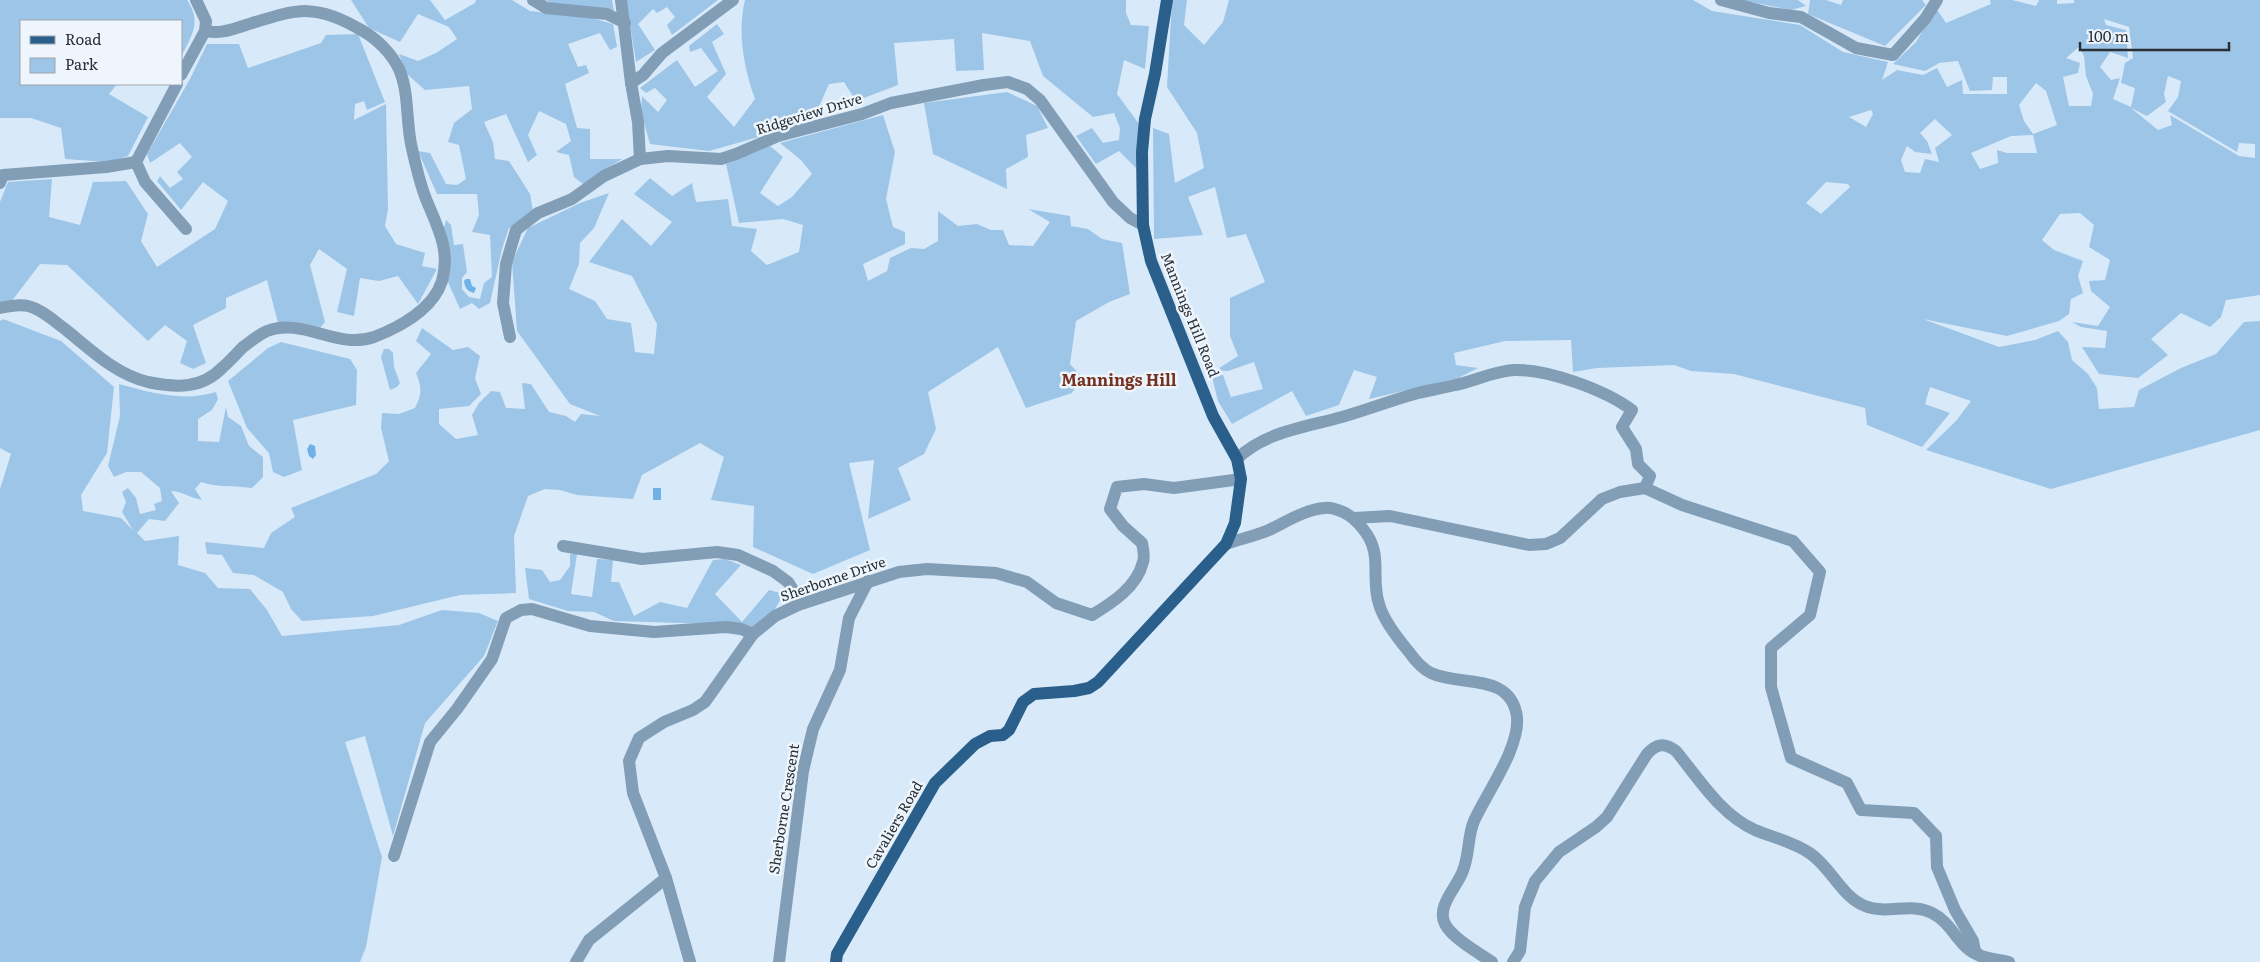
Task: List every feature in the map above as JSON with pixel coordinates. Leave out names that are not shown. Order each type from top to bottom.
[{"type":"main road","name":"Mannings Hill Road","points":[[1167,0],[1155,74],[1145,119],[1142,152],[1143,225],[1151,260],[1213,416],[1237,459],[1240,479],[1235,523],[1226,544]]},
{"type":"main road","name":"Cavaliers Road","points":[[836,962],[837,954],[936,783],[982,739],[1003,735],[1009,730],[1023,702],[1034,694],[1074,691],[1089,688],[1098,682],[1226,544]]},
{"type":"street","points":[[182,73],[204,31],[206,21],[196,0]]},
{"type":"street","points":[[533,0],[546,8],[607,14],[625,23]]},
{"type":"street","points":[[621,0],[631,83],[638,122],[640,159]]},
{"type":"street","points":[[631,83],[643,75],[662,53],[733,0]]},
{"type":"street","points":[[1721,0],[1769,13],[1801,17],[1856,48],[1893,55],[1925,19],[1937,0]]},
{"type":"street","points":[[0,308],[29,306],[56,322],[115,369],[147,382],[183,386],[205,382],[224,367],[232,357],[266,332],[288,327],[336,338],[362,340],[383,332],[412,317],[431,299],[441,282],[444,269],[444,241],[420,182],[410,142],[406,98],[400,69],[391,55],[366,32],[342,19],[305,10],[270,17],[218,33],[204,31]]},
{"type":"street","name":"Ridgeview Drive","points":[[510,337],[504,302],[506,264],[516,230],[538,213],[572,199],[604,176],[640,159],[668,156],[721,158],[736,154],[778,136],[862,114],[891,102],[1008,82],[1027,89],[1040,100],[1114,202],[1130,218],[1143,225]]},
{"type":"street","points":[[136,162],[176,85]]},
{"type":"street","points":[[0,183],[3,175],[106,167],[136,162]]},
{"type":"street","points":[[136,162],[145,182],[186,229]]},
{"type":"street","points":[[1237,459],[1247,449],[1293,429],[1341,418],[1419,393],[1457,385],[1484,376],[1513,370],[1536,371],[1600,391],[1632,410],[1622,427],[1636,449],[1638,464],[1650,476],[1645,488]]},
{"type":"street","name":"Sherborne Drive","points":[[666,878],[633,793],[629,761],[639,738],[664,722],[693,710],[705,702],[753,634],[775,616],[798,605],[868,581],[899,572],[927,569],[996,572],[1026,582],[1056,604],[1092,615],[1110,604],[1130,586],[1144,562],[1142,542],[1123,526],[1110,509],[1118,487],[1144,484],[1174,488],[1240,479]]},
{"type":"street","points":[[1226,544],[1267,531],[1311,510],[1326,507],[1354,518],[1390,516],[1530,545],[1546,544],[1560,538],[1602,499],[1620,492],[1645,488],[1682,505],[1729,522],[1793,541],[1820,572],[1810,615],[1771,648],[1771,687],[1791,758],[1848,783],[1861,810],[1914,812],[1936,836],[1937,867],[1955,910],[1973,941],[1975,952],[1980,956]]},
{"type":"street","points":[[1354,518],[1371,539],[1377,561],[1376,589],[1379,606],[1400,641],[1413,657],[1429,672],[1448,679],[1487,684],[1500,688],[1509,697],[1517,717],[1515,734],[1493,788],[1474,822],[1468,856],[1462,873],[1445,905],[1443,916],[1445,925],[1453,934],[1492,962]]},
{"type":"street","points":[[564,546],[642,559],[717,552],[738,555],[773,571],[788,582],[795,593],[798,605]]},
{"type":"street","name":"Sherborne Crescent","points":[[779,962],[803,771],[813,729],[840,670],[849,618],[868,581]]},
{"type":"street","points":[[394,856],[430,742],[457,709],[492,659],[506,618],[521,610],[532,608],[590,626],[654,632],[726,627],[741,629],[753,634]]},
{"type":"street","points":[[1513,962],[1520,952],[1525,907],[1535,881],[1559,852],[1596,827],[1607,816],[1647,754],[1661,744],[1669,746],[1676,751],[1714,798],[1735,818],[1755,830],[1775,836],[1810,853],[1851,897],[1865,906],[1880,910],[1911,908],[1932,913],[1952,930],[1968,949],[1980,956],[2010,962]]},
{"type":"street","points":[[576,962],[588,940],[666,878],[690,962]]},
{"type":"green space","points":[[0,0],[187,0],[192,8],[195,22],[194,28],[182,55],[182,20],[20,20],[20,85],[116,85],[109,94],[148,117],[128,156],[108,162],[65,159],[61,128],[31,118],[0,118]]},
{"type":"green space","points":[[351,0],[430,0],[445,20],[475,3],[476,0],[512,0],[530,11],[592,18],[613,24],[617,47],[610,50],[600,33],[568,44],[578,67],[586,65],[589,73],[565,84],[577,128],[590,129],[590,159],[622,159],[583,184],[574,177],[569,155],[556,152],[571,141],[566,124],[539,111],[528,135],[537,155],[528,162],[506,114],[484,122],[493,142],[495,159],[509,161],[530,194],[533,211],[509,228],[502,249],[490,303],[479,309],[472,303],[460,309],[448,282],[444,228],[446,220],[451,225],[454,245],[463,244],[467,272],[462,278],[462,289],[469,297],[480,299],[484,283],[492,277],[490,235],[472,232],[479,215],[477,194],[437,194],[418,151],[430,153],[446,184],[457,185],[466,179],[459,145],[448,142],[454,123],[472,109],[469,86],[425,90],[407,74],[399,54],[418,61],[436,53],[457,39],[449,27],[418,14],[400,42],[369,28]]},
{"type":"green space","points":[[545,0],[612,0],[614,11],[553,4]]},
{"type":"green space","points":[[626,0],[718,0],[672,35],[667,25],[675,17],[667,7],[657,13],[653,9],[638,24],[655,50],[636,62]]},
{"type":"green space","points":[[745,0],[1126,0],[1126,13],[1131,25],[1149,26],[1145,69],[1124,60],[1117,94],[1139,124],[1136,168],[1119,151],[1096,164],[1076,136],[1092,128],[1103,143],[1119,140],[1120,128],[1114,113],[1093,117],[1043,76],[1030,41],[982,33],[984,70],[956,71],[954,39],[894,43],[898,85],[856,101],[844,82],[829,84],[812,122],[709,151],[650,144],[641,112],[642,96],[658,112],[667,100],[655,88],[646,93],[640,88],[677,60],[695,87],[718,71],[701,48],[690,52],[689,46],[717,24],[724,34],[712,42],[726,74],[707,97],[734,127],[755,99],[743,50],[742,25]]},
{"type":"green space","points":[[1172,0],[1187,0],[1184,25],[1204,45],[1223,22],[1229,0],[1693,0],[1712,11],[1800,25],[1843,52],[1888,62],[1882,80],[1897,70],[1923,75],[1937,68],[1947,87],[1962,80],[1963,94],[2007,94],[2007,77],[1993,77],[1992,90],[1970,91],[1958,61],[1939,63],[1925,71],[1893,64],[1916,42],[1936,8],[1946,23],[1991,4],[1990,0],[2012,0],[2036,6],[2039,0],[2057,0],[2057,4],[2074,3],[2074,0],[2260,0],[2260,295],[2226,300],[2221,317],[2210,327],[2181,313],[2151,339],[2168,355],[2138,378],[2099,374],[2082,347],[2105,348],[2107,331],[2081,327],[2072,322],[2098,326],[2110,307],[2091,291],[2089,281],[2105,280],[2110,260],[2089,247],[2094,225],[2080,213],[2060,214],[2042,240],[2054,250],[2083,261],[2078,276],[2083,293],[2071,299],[2069,314],[2059,321],[2007,336],[1923,319],[1999,347],[2035,340],[2058,331],[2068,342],[2072,360],[2088,374],[2097,388],[2099,409],[2134,407],[2139,390],[2181,368],[2216,354],[2244,322],[2260,321],[2260,430],[2051,489],[1926,450],[1956,421],[1971,401],[1930,387],[1925,404],[1950,413],[1922,447],[1867,425],[1865,408],[1734,374],[1691,371],[1674,365],[1597,368],[1573,372],[1571,340],[1505,341],[1454,353],[1456,365],[1478,368],[1458,378],[1369,399],[1377,377],[1354,370],[1339,405],[1306,416],[1292,391],[1232,424],[1218,401],[1211,373],[1223,375],[1231,397],[1263,389],[1254,362],[1228,371],[1216,370],[1238,356],[1230,336],[1230,298],[1265,282],[1246,234],[1227,238],[1215,187],[1188,197],[1203,235],[1154,239],[1153,128],[1169,134],[1175,183],[1204,168],[1197,133],[1167,87]],"holes":[[[2104,19],[2129,27],[2133,58],[2125,63],[2121,83],[2135,88],[2131,107],[2113,99],[2120,78],[2111,80],[2100,67],[2110,52],[2128,58],[2126,30],[2106,25]],[[2079,47],[2084,56],[2086,76],[2093,94],[2091,106],[2069,106],[2063,77],[2078,73],[2080,63],[2066,58]],[[2168,76],[2181,81],[2178,97],[2168,111],[2237,152],[2239,143],[2255,144],[2255,158],[2239,156],[2170,115],[2172,125],[2158,130],[2131,108],[2147,116],[2166,102],[2164,94]],[[2036,83],[2046,91],[2057,125],[2033,134],[2024,121],[2019,105]],[[1871,110],[1873,114],[1866,127],[1849,117]],[[1935,119],[1952,135],[1935,148],[1939,162],[1925,159],[1920,173],[1905,172],[1901,160],[1907,146],[1915,152],[1932,154],[1927,141],[1920,133]],[[2033,135],[2037,153],[2007,153],[1997,150],[1998,163],[1980,169],[1971,153],[2011,136]],[[1826,182],[1848,184],[1850,187],[1821,214],[1806,203]]]},
{"type":"green space","points":[[1740,0],[1798,0],[1806,6],[1791,10]]},
{"type":"green space","points":[[1810,0],[1826,0],[1841,5],[1843,0],[1922,0],[1926,5],[1885,46],[1808,14]]},
{"type":"green space","points":[[358,34],[385,102],[367,110],[364,101],[355,104],[354,120],[386,104],[388,209],[385,226],[396,244],[425,253],[422,266],[437,269],[418,304],[398,276],[379,281],[360,278],[354,316],[337,312],[347,269],[319,249],[310,265],[325,322],[320,328],[278,323],[267,280],[226,298],[226,308],[193,325],[206,363],[193,369],[180,363],[187,341],[165,325],[148,341],[67,265],[40,264],[11,302],[0,305],[0,202],[8,182],[52,179],[49,217],[80,225],[93,182],[126,181],[148,214],[141,241],[157,267],[215,229],[228,201],[203,182],[181,210],[157,181],[160,176],[170,188],[183,179],[177,172],[192,157],[180,143],[150,163],[147,154],[190,79],[207,44],[239,44],[248,68],[321,43],[326,35]]},
{"type":"green space","points":[[1007,92],[1037,106],[1048,128],[1026,135],[1028,157],[1006,169],[1007,189],[933,154],[924,103]]},
{"type":"green space","points":[[883,115],[895,152],[886,199],[893,227],[905,232],[905,244],[863,264],[868,281],[887,271],[890,258],[911,248],[924,249],[938,241],[938,211],[958,226],[977,224],[991,230],[1003,230],[1009,245],[1033,246],[1050,222],[1028,209],[1070,216],[1071,226],[1088,229],[1102,239],[1122,243],[1130,294],[1109,302],[1076,321],[1070,364],[1082,377],[1072,393],[1026,408],[998,347],[928,392],[936,429],[924,454],[898,468],[911,500],[868,519],[874,460],[849,463],[870,550],[813,574],[753,547],[754,506],[711,500],[724,457],[700,443],[642,475],[633,499],[577,495],[560,490],[545,489],[528,496],[514,536],[516,593],[460,595],[373,616],[302,621],[291,609],[283,592],[254,575],[233,573],[222,555],[207,554],[205,542],[264,548],[271,533],[295,517],[291,508],[376,474],[389,461],[381,428],[382,413],[399,414],[415,408],[420,391],[416,373],[431,354],[416,341],[422,328],[453,350],[468,347],[480,356],[475,378],[481,394],[469,406],[439,409],[439,424],[456,439],[478,435],[472,415],[479,403],[491,391],[500,392],[506,408],[525,409],[522,383],[531,384],[549,412],[566,416],[575,422],[581,414],[600,416],[570,404],[517,331],[512,262],[528,228],[580,203],[609,193],[594,228],[580,243],[579,264],[569,289],[595,301],[607,319],[631,323],[635,352],[654,354],[657,324],[632,276],[589,262],[622,219],[651,246],[672,222],[634,194],[650,178],[672,196],[692,183],[696,202],[728,199],[732,226],[757,229],[751,251],[767,265],[799,252],[803,225],[783,219],[739,223],[726,164],[770,146],[783,157],[760,193],[778,206],[792,197],[812,174],[801,160],[780,143]]},
{"type":"green space","points":[[3,319],[61,341],[114,387],[107,453],[81,495],[83,511],[121,518],[133,530],[122,512],[126,502],[122,492],[128,488],[136,498],[140,514],[156,510],[154,504],[162,501],[160,488],[141,472],[126,472],[114,477],[108,466],[120,416],[119,384],[155,393],[180,396],[204,395],[216,392],[218,399],[212,410],[198,419],[198,441],[219,442],[226,407],[228,417],[241,426],[249,446],[263,457],[263,477],[252,488],[213,485],[201,482],[195,489],[202,500],[171,491],[179,503],[165,521],[149,519],[137,533],[145,541],[179,536],[178,565],[205,573],[218,588],[250,589],[267,610],[282,636],[399,625],[442,610],[479,613],[498,621],[484,656],[425,723],[393,836],[365,736],[345,742],[382,857],[366,947],[360,962],[0,962],[0,489],[11,454],[0,448],[0,321]]},
{"type":"green space","points":[[281,342],[350,359],[357,370],[356,405],[293,420],[302,470],[284,477],[273,472],[269,453],[247,428],[228,381],[268,348]]},
{"type":"green space","points":[[384,349],[389,349],[393,353],[394,367],[400,383],[397,387],[390,390],[381,357]]},
{"type":"green space","points":[[570,554],[577,554],[571,594],[592,597],[597,559],[613,560],[611,582],[619,582],[634,616],[660,602],[687,608],[713,560],[725,559],[741,565],[715,594],[742,622],[769,590],[784,594],[772,614],[753,629],[746,625],[614,621],[594,612],[568,611],[529,599],[525,568],[542,570],[550,582],[560,580],[570,566]]},
{"type":"shaded area","points":[[470,279],[472,286],[476,288],[474,293],[466,287],[464,281]]},
{"type":"shaded area","points":[[310,444],[315,446],[316,455],[313,459],[309,456],[307,449]]},
{"type":"shaded area","points":[[653,488],[661,488],[661,500],[653,500]]},
{"type":"district","name":"Mannings Hill","points":[[1119,380]]}]
